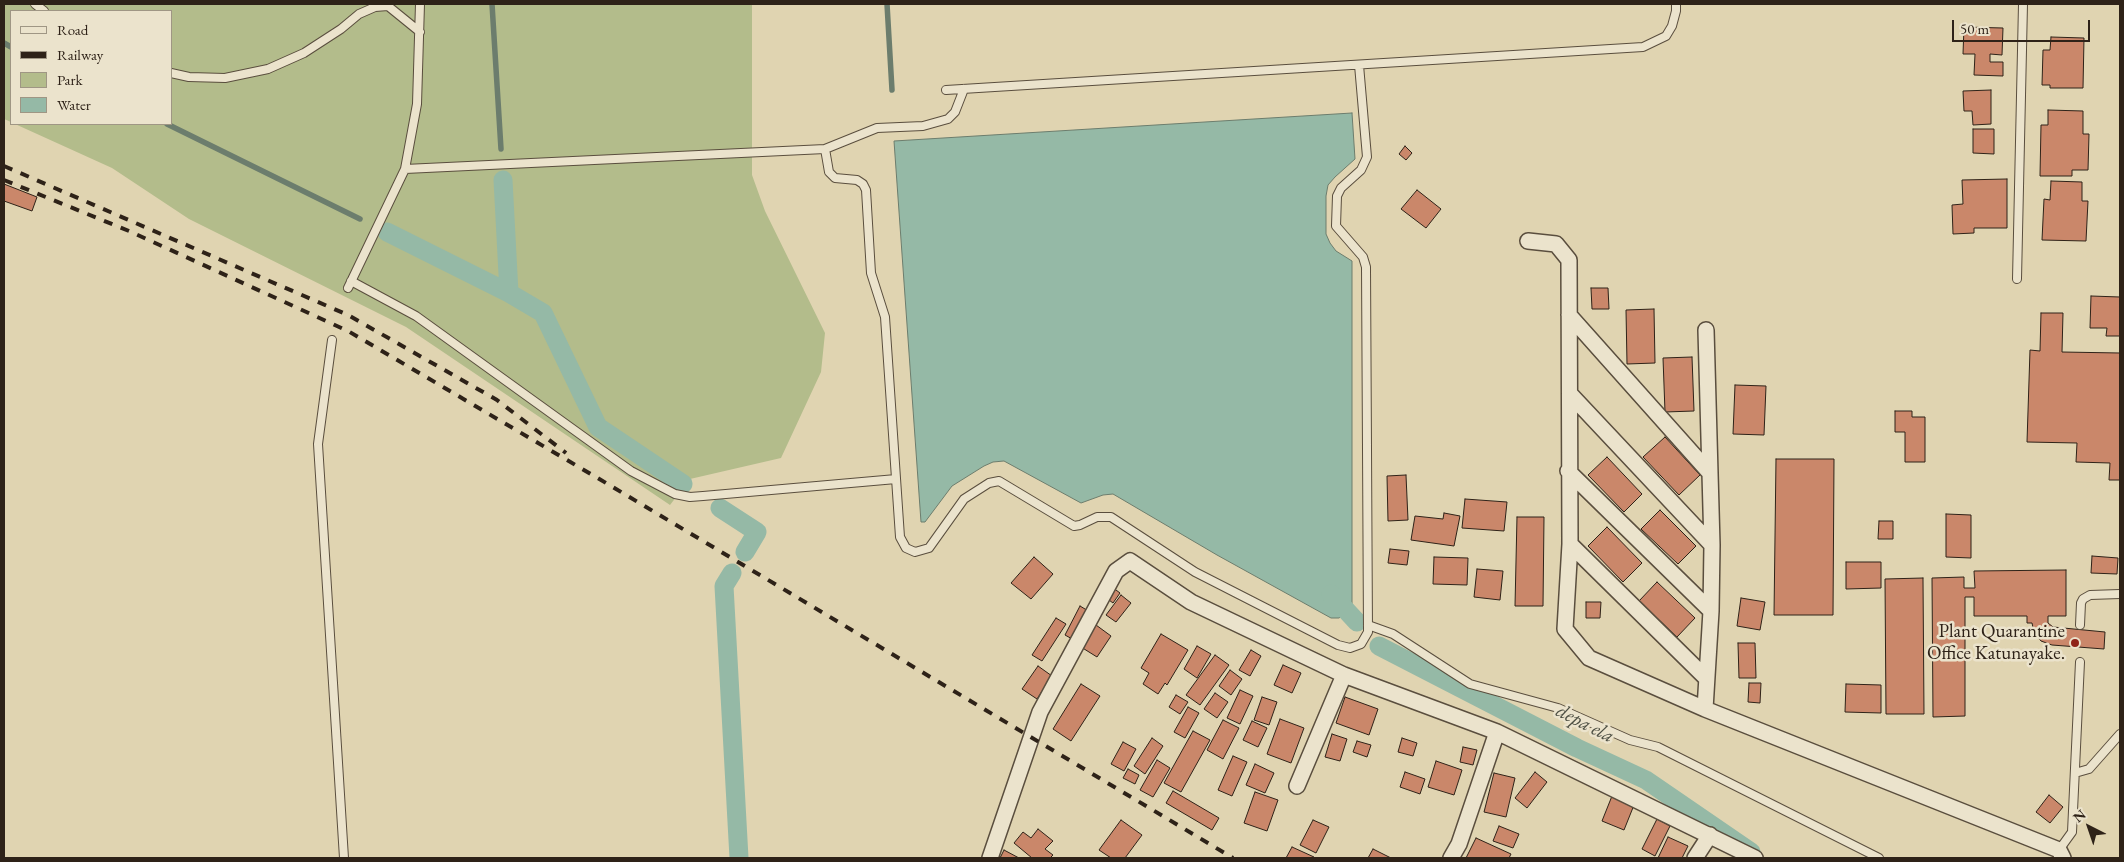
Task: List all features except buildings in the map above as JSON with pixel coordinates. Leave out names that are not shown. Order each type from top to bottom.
[{"type":"street","points":[[1528,241],[1556,244],[1569,260],[1570,394],[1568,471],[1570,544],[1566,628],[1589,658],[1705,709],[2061,854]]},
{"type":"street","points":[[1569,315],[1709,472]]},
{"type":"street","points":[[1705,709],[1705,677],[1711,611],[1712,545],[1706,330]]},
{"type":"street","points":[[1570,394],[1712,545]]},
{"type":"street","points":[[1568,471],[1711,611]]},
{"type":"street","points":[[1570,544],[1705,677]]},
{"type":"street","points":[[990,858],[1040,712],[1116,570],[1130,561],[1191,602],[1344,675],[1497,732],[1755,858]]},
{"type":"street","points":[[1297,786],[1344,675]]},
{"type":"street","points":[[1451,858],[1459,844],[1497,732]]},
{"type":"street","points":[[1695,858],[1710,835]]},
{"type":"lane","points":[[420,4],[417,104],[405,169],[350,285],[416,316],[631,471],[675,494],[696,496],[896,479]]},
{"type":"lane","points":[[946,90],[1644,47],[1666,36],[1672,26],[1676,4]]},
{"type":"lane","points":[[2017,279],[2023,4]]},
{"type":"lane","points":[[172,73],[189,77],[225,78],[268,69],[304,53],[341,29],[359,14],[375,7],[388,6],[420,32]]},
{"type":"lane","points":[[825,149],[829,172],[835,178],[857,180],[863,184],[866,190],[871,273],[884,318],[900,537],[906,548],[915,552],[929,548],[964,499],[989,483],[999,481],[1074,526],[1097,517],[1111,517],[1195,572],[1344,647],[1350,648],[1361,644],[1366,638],[1368,625],[1366,267],[1363,256],[1340,233],[1336,226],[1337,196],[1341,188],[1361,170],[1367,157],[1359,65]]},
{"type":"lane","points":[[405,169],[825,149],[877,128],[923,126],[948,119],[955,112],[964,89]]},
{"type":"lane","points":[[332,340],[318,444],[344,858]]},
{"type":"lane","points":[[2080,625],[2081,603],[2083,599],[2090,595],[2120,594]]},
{"type":"lane","points":[[1368,625],[1393,634],[1470,684],[1558,708],[1630,740],[1658,747],[1879,858]]},
{"type":"lane","points":[[2061,854],[2072,832],[2080,662]]},
{"type":"lane","points":[[2075,773],[2089,769],[2120,734]]},
{"type":"green space","points":[[4,4],[752,4],[752,175],[765,211],[825,333],[821,372],[781,458],[690,479],[670,505],[406,327],[189,219],[112,168],[17,125],[172,125],[172,10],[10,10],[10,122],[4,119]]},
{"type":"water","points":[[1352,113],[1355,159],[1328,185],[1326,196],[1326,234],[1336,251],[1352,261],[1352,604],[1347,612],[1339,618],[1331,618],[1217,555],[1113,494],[1103,495],[1081,503],[1004,461],[993,462],[984,466],[952,486],[925,522],[921,522],[894,141]]},
{"type":"waterway","points":[[492,4],[501,149]]},
{"type":"waterway","points":[[887,4],[892,90]]},
{"type":"waterway","points":[[4,43],[10,46]]},
{"type":"waterway","points":[[169,125],[360,219]]},
{"type":"waterway","points":[[503,180],[509,293]]},
{"type":"waterway","points":[[387,232],[509,293],[543,313],[598,427],[683,484]]},
{"type":"waterway","points":[[720,508],[757,532],[745,552]]},
{"type":"waterway","points":[[732,573],[724,586],[739,858]]},
{"type":"waterway","name":"depa ela","points":[[1331,594],[1357,622]]},
{"type":"waterway","name":"depa ela","points":[[1379,646],[1577,748],[1646,780],[1751,852]]},
{"type":"railway","points":[[4,166],[348,315],[497,400],[566,453]]},
{"type":"railway","points":[[4,180],[129,231],[348,331],[1233,858]]},
{"type":"place","name":"Plant Quarantine Office Katunayake.","points":[[2075,643]]}]
